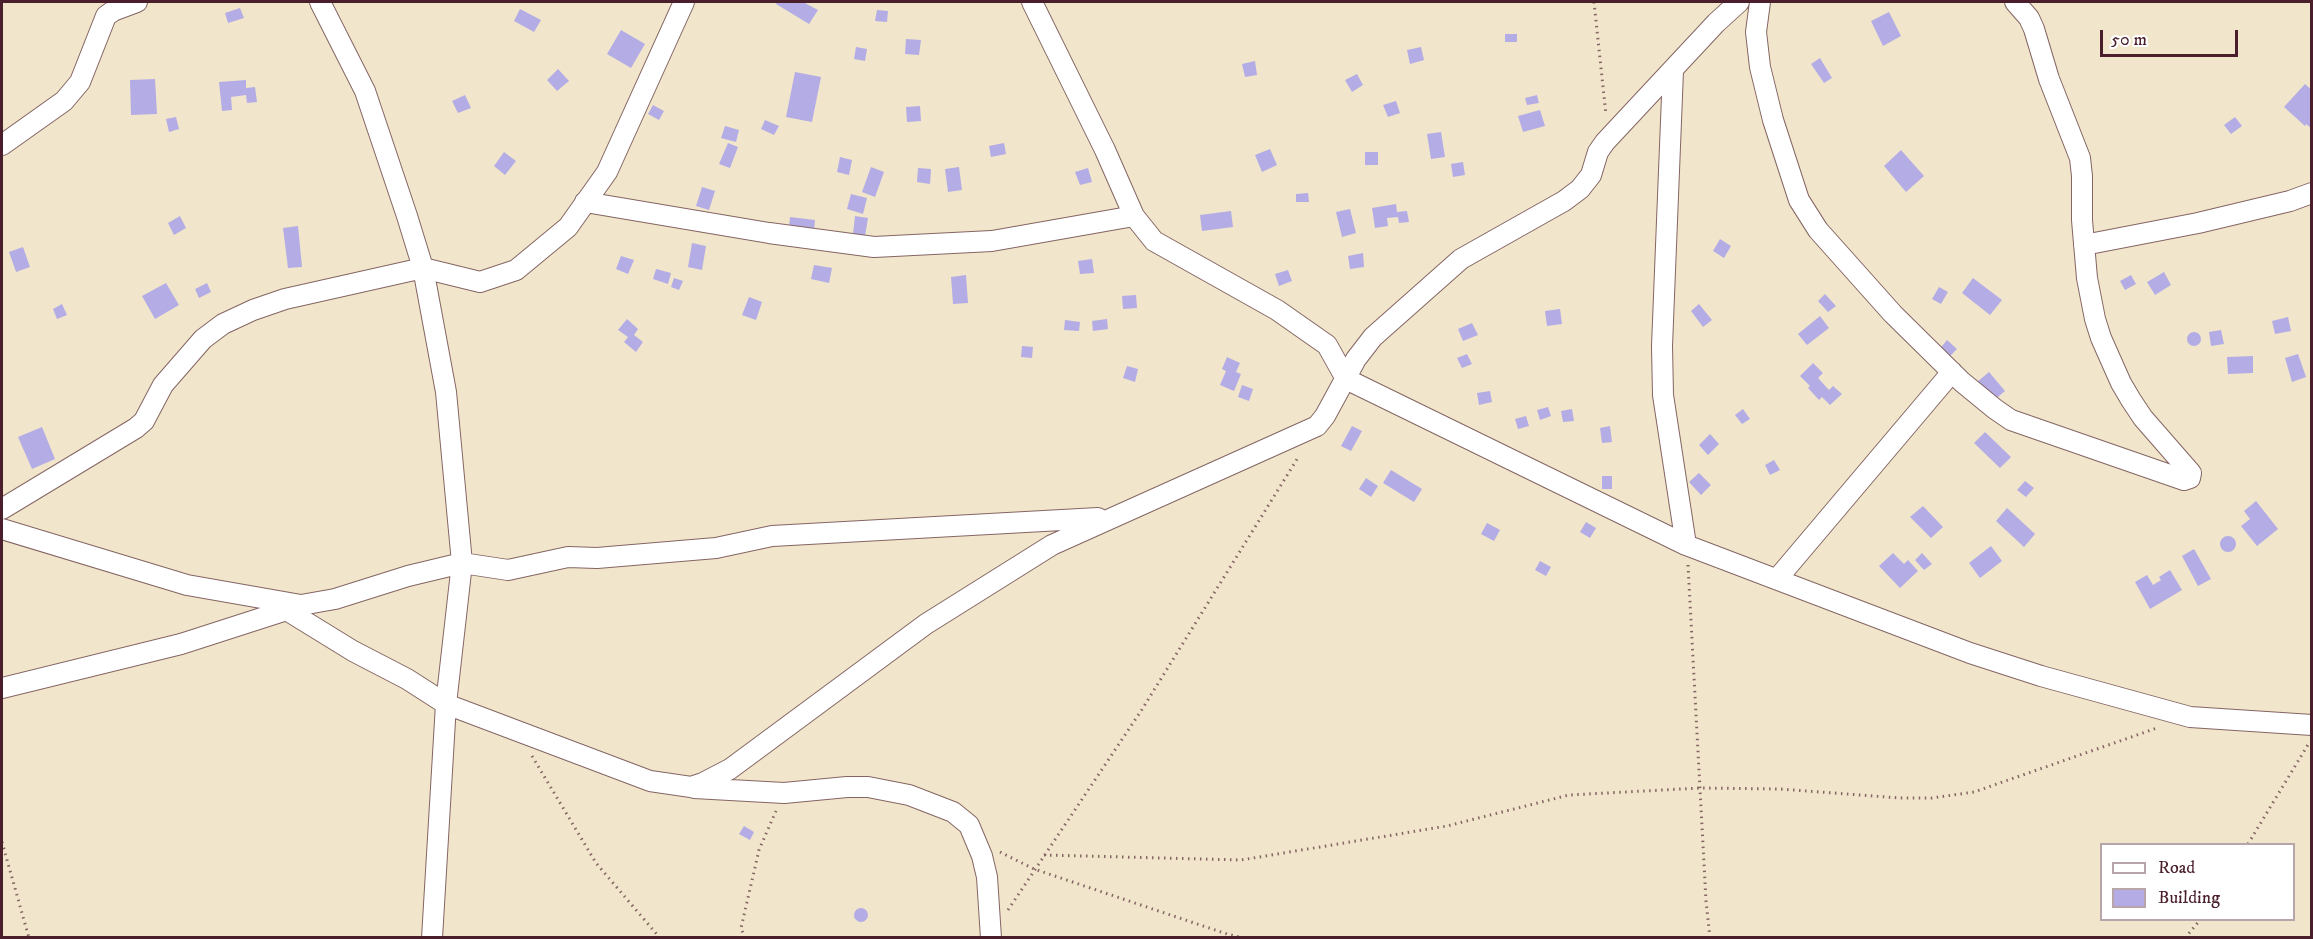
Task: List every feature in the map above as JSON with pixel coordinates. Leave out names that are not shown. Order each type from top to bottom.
[{"type":"street","points":[[2,145],[64,101],[80,82],[106,16],[137,2]]},
{"type":"street","points":[[320,2],[365,92],[423,268],[446,392],[462,563],[446,704],[432,938]]},
{"type":"street","points":[[2,509],[144,421],[164,385],[203,339],[223,324],[253,310],[285,300],[423,268],[480,282],[516,270],[567,227],[607,172],[684,2]]},
{"type":"street","points":[[1032,2],[1105,150],[1134,216],[1154,241],[1277,310],[1327,345],[1346,379],[1686,545],[1960,650],[2064,683],[2190,717],[2312,725]]},
{"type":"street","points":[[691,788],[730,769],[926,624],[1052,545],[1317,426],[1325,416],[1356,359],[1373,337],[1461,259],[1564,201],[1580,189],[1591,175],[1598,152],[1609,137],[1716,23],[1739,2]]},
{"type":"street","points":[[1761,2],[1756,32],[1760,67],[1773,120],[1799,200],[1818,230],[1893,314],[1952,372],[2011,420],[2184,480],[2190,478],[2191,473],[2143,418],[2121,383],[2095,319],[2084,245],[2080,158],[2049,79],[2034,29],[2029,18],[2014,2]]},
{"type":"street","points":[[1673,71],[1662,346],[1663,395],[1686,545]]},
{"type":"street","points":[[2084,245],[2198,223],[2290,201],[2312,193]]},
{"type":"street","points":[[585,202],[769,233],[874,247],[992,241],[1134,216]]},
{"type":"street","points":[[1777,579],[1952,372]]},
{"type":"street","points":[[2,688],[181,644],[295,608],[462,563],[508,570],[568,557],[597,558],[716,548],[772,536],[1113,517]]},
{"type":"street","points":[[2,529],[187,585],[295,608],[352,651],[407,679],[446,704],[650,781],[691,788],[784,793],[868,787],[909,795],[953,812],[969,825],[982,856],[988,888],[991,938]]},
{"type":"path","points":[[1594,2],[1609,137]]},
{"type":"path","points":[[1003,918],[1141,711],[1317,426]]},
{"type":"path","points":[[1686,545],[1710,938]]},
{"type":"path","points":[[1044,855],[1241,860],[1447,826],[1569,795],[1700,788],[1780,789],[1900,798],[1932,798],[1974,792],[2157,728]]},
{"type":"path","points":[[518,733],[596,863],[660,938]]},
{"type":"path","points":[[2249,843],[2312,739]]},
{"type":"path","points":[[745,938],[741,928],[759,850],[784,793]]},
{"type":"path","points":[[2,842],[29,938]]},
{"type":"path","points":[[992,845],[1000,852],[1034,869],[1244,938]]},
{"type":"path","points":[[2185,938],[2199,921]]},
{"type":"building","points":[[777,2],[803,2],[818,10],[809,24],[776,4]]},
{"type":"building","points":[[240,8],[244,18],[228,23],[225,13]]},
{"type":"building","points":[[520,9],[541,20],[534,32],[514,21]]},
{"type":"building","points":[[877,10],[888,11],[887,22],[875,21]]},
{"type":"building","points":[[1889,12],[1901,36],[1883,46],[1871,21]]},
{"type":"building","points":[[621,30],[645,44],[631,68],[607,54]]},
{"type":"building","points":[[1505,34],[1517,34],[1517,42],[1505,42]]},
{"type":"building","points":[[906,39],[921,40],[919,55],[905,54]]},
{"type":"building","points":[[856,47],[867,49],[865,61],[854,59]]},
{"type":"building","points":[[1421,47],[1424,60],[1410,64],[1407,50]]},
{"type":"building","points":[[1820,58],[1832,78],[1824,83],[1811,64]]},
{"type":"building","points":[[1255,61],[1257,75],[1245,77],[1242,64]]},
{"type":"building","points":[[558,69],[569,81],[557,91],[547,80]]},
{"type":"building","points":[[795,72],[821,77],[812,122],[786,117]]},
{"type":"building","points":[[1357,74],[1363,85],[1352,92],[1345,80]]},
{"type":"building","points":[[155,79],[157,114],[131,115],[130,80]]},
{"type":"building","points":[[246,80],[246,88],[255,87],[257,102],[247,103],[246,95],[231,97],[232,110],[222,111],[219,82]]},
{"type":"building","points":[[2305,84],[2312,90],[2312,129],[2306,124],[2305,126],[2284,107]]},
{"type":"building","points":[[465,95],[471,108],[458,113],[452,101]]},
{"type":"building","points":[[1537,95],[1539,103],[1527,105],[1525,98]]},
{"type":"building","points":[[1396,101],[1400,113],[1388,117],[1383,105]]},
{"type":"building","points":[[653,105],[664,111],[659,120],[648,114]]},
{"type":"building","points":[[920,106],[921,121],[907,122],[906,107]]},
{"type":"building","points":[[1540,110],[1545,126],[1523,132],[1518,116]]},
{"type":"building","points":[[176,117],[179,129],[169,132],[166,119]]},
{"type":"building","points":[[2235,117],[2242,126],[2231,134],[2224,125]]},
{"type":"building","points":[[765,120],[779,126],[774,135],[761,129]]},
{"type":"building","points":[[725,126],[739,130],[736,142],[721,138]]},
{"type":"building","points":[[1441,132],[1445,157],[1431,159],[1427,134]]},
{"type":"building","points":[[728,143],[738,147],[730,168],[719,164]]},
{"type":"building","points":[[1004,143],[1006,154],[991,157],[989,146]]},
{"type":"building","points":[[1270,149],[1277,165],[1262,172],[1255,155]]},
{"type":"building","points":[[1901,150],[1924,176],[1906,192],[1884,166]]},
{"type":"building","points":[[504,152],[516,161],[505,175],[494,166]]},
{"type":"building","points":[[1365,152],[1378,152],[1378,165],[1365,165]]},
{"type":"building","points":[[840,157],[852,160],[849,175],[837,172]]},
{"type":"building","points":[[1463,162],[1465,175],[1453,177],[1451,164]]},
{"type":"building","points":[[871,167],[884,172],[875,197],[862,192]]},
{"type":"building","points":[[959,167],[962,190],[948,192],[945,169]]},
{"type":"building","points":[[918,168],[931,169],[930,184],[917,182]]},
{"type":"building","points":[[1088,168],[1092,182],[1080,185],[1075,172]]},
{"type":"building","points":[[702,187],[715,191],[709,210],[696,206]]},
{"type":"building","points":[[1308,193],[1309,202],[1296,202],[1296,194]]},
{"type":"building","points":[[851,194],[867,198],[863,214],[847,209]]},
{"type":"building","points":[[1396,204],[1397,212],[1407,211],[1409,222],[1399,223],[1398,217],[1387,218],[1388,226],[1375,228],[1372,208]]},
{"type":"building","points":[[1350,209],[1356,233],[1342,237],[1336,212]]},
{"type":"building","points":[[1231,211],[1233,227],[1202,231],[1200,215]]},
{"type":"building","points":[[180,216],[186,228],[174,235],[168,223]]},
{"type":"building","points":[[855,216],[868,218],[865,236],[853,234]]},
{"type":"building","points":[[790,217],[815,220],[814,231],[789,228]]},
{"type":"building","points":[[298,226],[302,267],[288,268],[283,228]]},
{"type":"building","points":[[1720,239],[1731,246],[1724,258],[1713,251]]},
{"type":"building","points":[[692,243],[706,246],[702,270],[688,267]]},
{"type":"building","points":[[23,247],[30,267],[16,272],[9,252]]},
{"type":"building","points":[[1363,253],[1364,267],[1350,269],[1348,256]]},
{"type":"building","points":[[621,256],[634,260],[628,274],[616,269]]},
{"type":"building","points":[[1092,259],[1094,273],[1080,274],[1078,261]]},
{"type":"building","points":[[814,265],[832,268],[829,283],[811,279]]},
{"type":"building","points":[[656,269],[671,273],[668,284],[653,279]]},
{"type":"building","points":[[1288,270],[1292,281],[1279,286],[1275,274]]},
{"type":"building","points":[[2164,272],[2171,285],[2155,295],[2147,282]]},
{"type":"building","points":[[966,275],[968,303],[953,304],[951,277]]},
{"type":"building","points":[[2131,275],[2136,284],[2125,290],[2120,281]]},
{"type":"building","points":[[674,278],[683,281],[679,290],[671,287]]},
{"type":"building","points":[[1973,278],[2002,300],[1990,315],[1962,293]]},
{"type":"building","points":[[166,283],[179,305],[155,319],[142,296]]},
{"type":"building","points":[[207,283],[211,292],[199,298],[195,289]]},
{"type":"building","points":[[1939,287],[1948,292],[1941,304],[1932,299]]},
{"type":"building","points":[[1825,294],[1836,306],[1828,312],[1818,301]]},
{"type":"building","points":[[1136,295],[1137,308],[1123,309],[1122,296]]},
{"type":"building","points":[[749,297],[762,302],[756,320],[742,315]]},
{"type":"building","points":[[62,304],[67,315],[57,319],[53,309]]},
{"type":"building","points":[[1699,304],[1712,320],[1703,327],[1691,311]]},
{"type":"building","points":[[1560,309],[1562,324],[1547,326],[1545,311]]},
{"type":"building","points":[[1820,316],[1829,328],[1807,345],[1798,334]]},
{"type":"building","points":[[2288,317],[2291,331],[2275,334],[2272,321]]},
{"type":"building","points":[[627,319],[638,329],[634,335],[643,342],[636,352],[624,342],[628,337],[618,330]]},
{"type":"building","points":[[1107,319],[1108,329],[1093,331],[1092,321]]},
{"type":"building","points":[[1065,320],[1080,322],[1079,331],[1064,330]]},
{"type":"building","points":[[1472,323],[1478,335],[1463,341],[1458,329]]},
{"type":"building","points":[[2221,330],[2224,344],[2211,346],[2209,332]]},
{"type":"building","points":[[2191,332],[2197,332],[2201,339],[2197,346],[2191,346],[2187,342],[2187,336]]},
{"type":"building","points":[[1947,340],[1957,349],[1948,358],[1939,350]]},
{"type":"building","points":[[1022,346],[1033,347],[1032,358],[1021,357]]},
{"type":"building","points":[[1467,354],[1472,364],[1462,368],[1457,358]]},
{"type":"building","points":[[2298,354],[2306,377],[2292,382],[2285,358]]},
{"type":"building","points":[[2253,356],[2253,373],[2228,374],[2227,357]]},
{"type":"building","points":[[1227,357],[1240,363],[1236,372],[1241,374],[1234,391],[1220,385],[1226,371],[1222,369]]},
{"type":"building","points":[[1813,363],[1823,373],[1818,378],[1829,390],[1833,386],[1842,394],[1830,405],[1822,397],[1819,400],[1800,376]]},
{"type":"building","points":[[1127,366],[1138,369],[1135,382],[1123,378]]},
{"type":"building","points":[[1989,372],[2005,391],[1993,401],[1977,382]]},
{"type":"building","points":[[1242,385],[1253,389],[1249,401],[1238,397]]},
{"type":"building","points":[[1490,391],[1492,402],[1479,405],[1477,393]]},
{"type":"building","points":[[1548,407],[1551,416],[1540,420],[1537,410]]},
{"type":"building","points":[[1572,409],[1574,421],[1563,422],[1561,411]]},
{"type":"building","points":[[1743,409],[1750,419],[1742,424],[1735,415]]},
{"type":"building","points":[[1526,416],[1529,426],[1518,429],[1515,419]]},
{"type":"building","points":[[1352,426],[1362,431],[1351,451],[1341,446]]},
{"type":"building","points":[[1610,426],[1612,442],[1602,443],[1600,428]]},
{"type":"building","points":[[42,427],[55,459],[32,469],[18,437]]},
{"type":"building","points":[[1985,432],[2011,457],[2000,468],[1974,443]]},
{"type":"building","points":[[1710,434],[1719,444],[1708,455],[1699,445]]},
{"type":"building","points":[[1774,460],[1780,470],[1770,475],[1765,465]]},
{"type":"building","points":[[1391,470],[1422,489],[1414,502],[1383,483]]},
{"type":"building","points":[[1699,473],[1711,485],[1701,495],[1689,482]]},
{"type":"building","points":[[1602,476],[1612,476],[1612,489],[1602,489]]},
{"type":"building","points":[[1366,478],[1378,486],[1371,497],[1359,489]]},
{"type":"building","points":[[2025,481],[2034,488],[2026,497],[2017,490]]},
{"type":"building","points":[[2256,501],[2278,529],[2257,546],[2241,526],[2250,519],[2244,511]]},
{"type":"building","points":[[1923,506],[1943,527],[1931,538],[1910,517]]},
{"type":"building","points":[[2007,508],[2035,534],[2024,547],[1996,521]]},
{"type":"building","points":[[1586,522],[1596,528],[1590,538],[1580,532]]},
{"type":"building","points":[[1487,523],[1500,530],[1494,541],[1481,534]]},
{"type":"building","points":[[2225,536],[2231,536],[2236,544],[2234,550],[2225,552],[2220,547],[2220,541]]},
{"type":"building","points":[[1991,546],[2002,561],[1980,578],[1969,563]]},
{"type":"building","points":[[2194,549],[2211,579],[2198,586],[2182,556]]},
{"type":"building","points":[[1893,553],[1904,564],[1908,560],[1918,571],[1900,588],[1879,566]]},
{"type":"building","points":[[1922,553],[1932,564],[1924,570],[1915,560]]},
{"type":"building","points":[[1540,561],[1551,567],[1546,576],[1535,570]]},
{"type":"building","points":[[2170,570],[2182,590],[2150,609],[2135,582],[2147,575],[2153,585],[2161,580],[2159,577]]},
{"type":"building","points":[[744,826],[754,832],[750,840],[739,834]]},
{"type":"building","points":[[858,908],[864,908],[868,915],[864,922],[858,922],[854,918],[854,912]]}]
